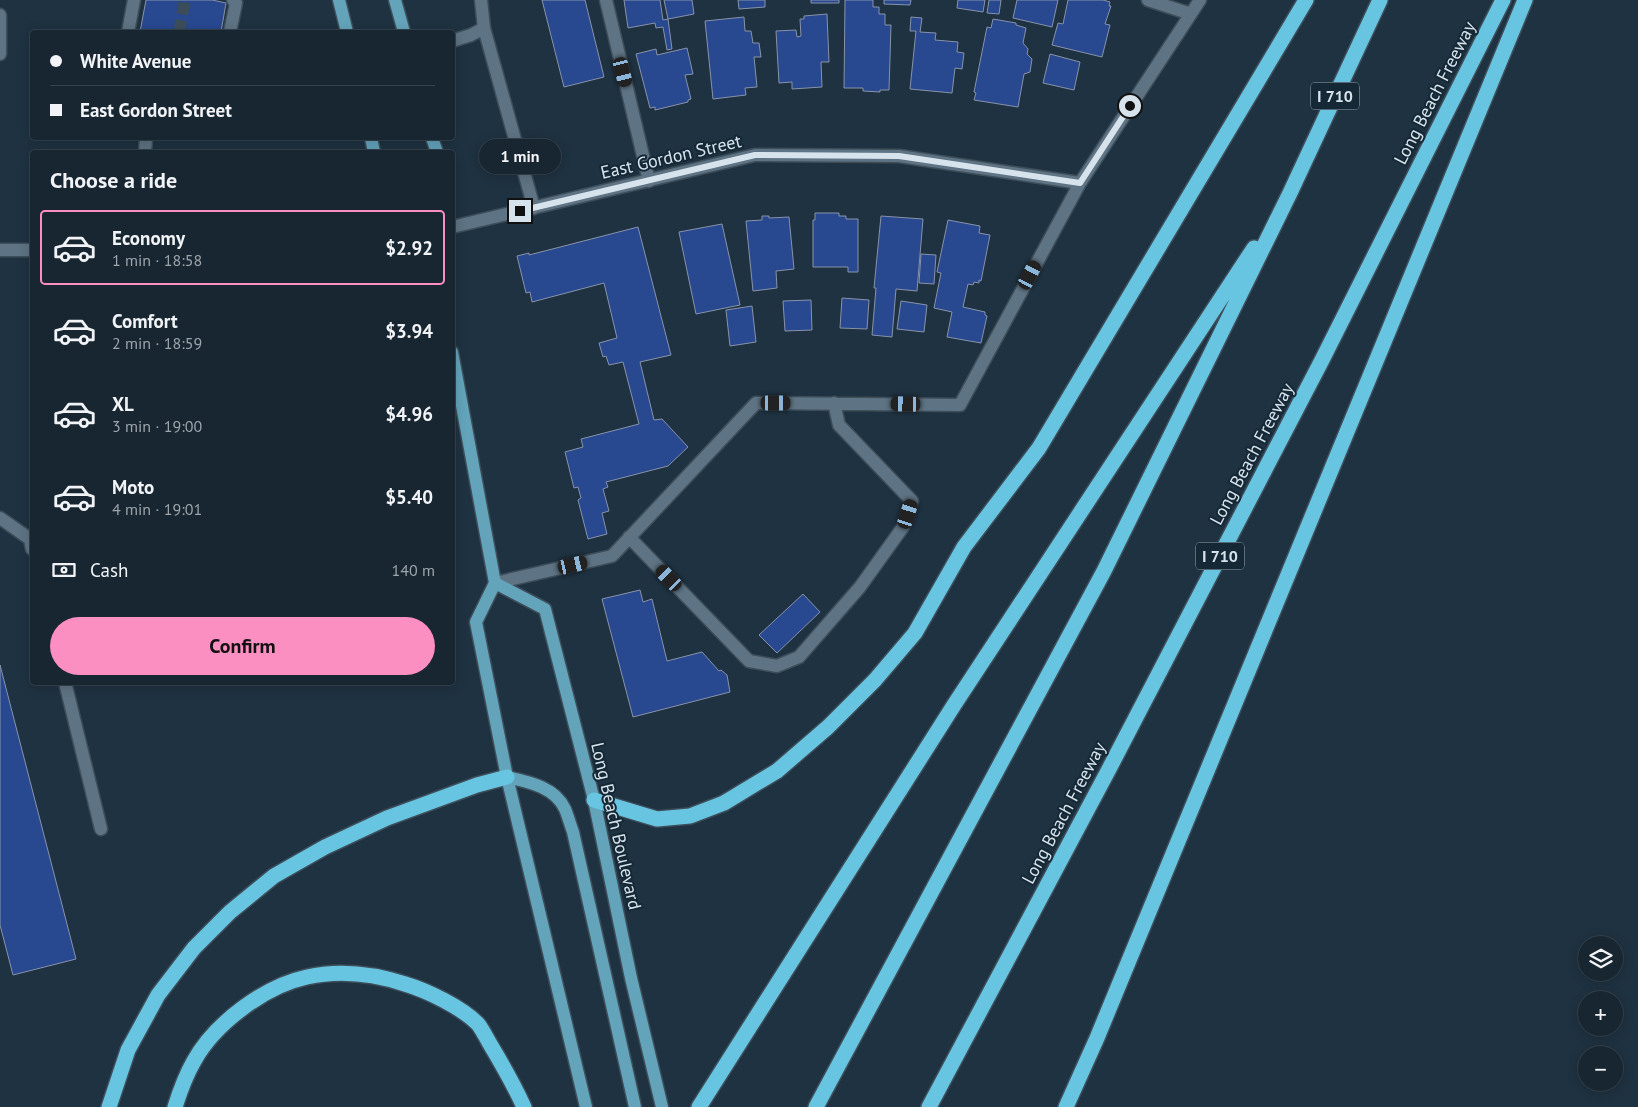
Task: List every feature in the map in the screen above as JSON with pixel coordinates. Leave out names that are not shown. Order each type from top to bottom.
[{"type":"highway","points":[[594,800],[657,819],[690,816],[724,803],[777,771],[828,727],[875,680],[915,633],[964,547],[1039,448],[1306,0]]},
{"type":"highway","name":"I 710","points":[[816,1107],[1104,571],[1290,193],[1380,0]]},
{"type":"highway","name":"Long Beach Freeway","points":[[929,1107],[1108,771],[1318,369],[1502,0]]},
{"type":"highway","points":[[1066,1107],[1108,1010],[1525,0]]},
{"type":"highway","points":[[699,1107],[954,705],[1290,193]]},
{"type":"highway","points":[[109,1107],[128,1050],[158,995],[194,948],[230,912],[274,876],[325,847],[387,818],[470,787],[507,777]]},
{"type":"highway","points":[[175,1107],[179,1093],[194,1060],[216,1032],[241,1010],[274,988],[307,977],[343,974],[383,977],[420,988],[449,1002],[478,1024],[512,1079],[524,1107]]},
{"type":"main road","points":[[339,0],[346,30]]},
{"type":"main road","points":[[395,0],[403,30]]},
{"type":"main road","points":[[455,368],[495,583],[476,622],[507,777],[586,1107]]},
{"type":"main road","name":"Long Beach Boulevard","points":[[495,583],[545,609],[594,800],[631,978],[662,1107]]},
{"type":"main road","points":[[507,777],[531,782],[554,794],[564,807],[572,832],[635,1107]]},
{"type":"street","points":[[128,30],[134,0]]},
{"type":"street","points":[[230,30],[236,3],[233,0]]},
{"type":"street","points":[[481,0],[484,28],[534,208]]},
{"type":"street","points":[[606,0],[649,181]]},
{"type":"street","points":[[1148,0],[1191,14]]},
{"type":"street","points":[[495,583],[612,556],[756,403],[960,405],[1080,183],[1200,0]]},
{"type":"street","points":[[0,15],[0,54]]},
{"type":"street","points":[[455,40],[484,28]]},
{"type":"street","name":"East Gordon Street","points":[[455,226],[755,155],[889,156],[1080,183]]},
{"type":"street","points":[[0,250],[30,250]]},
{"type":"street","points":[[629,537],[749,661],[777,666],[799,657],[860,588],[904,527],[912,501],[839,425],[834,403]]},
{"type":"street","points":[[0,518],[30,539]]},
{"type":"street","points":[[66,685],[101,829]]},
{"type":"building","points":[[146,0],[212,0],[226,3],[221,30],[140,30]]},
{"type":"building","points":[[542,0],[585,0],[604,77],[564,87]]},
{"type":"building","points":[[624,0],[660,0],[663,20],[668,19],[672,49],[667,50],[663,27],[656,28],[655,23],[628,28]]},
{"type":"building","points":[[664,0],[692,0],[694,14],[668,19]]},
{"type":"building","points":[[738,0],[765,0],[765,7],[739,9]]},
{"type":"building","points":[[811,0],[839,0],[839,3],[811,3]]},
{"type":"building","points":[[845,0],[873,0],[873,7],[879,7],[879,14],[885,14],[885,25],[891,25],[889,90],[880,90],[880,92],[863,91],[863,88],[844,88]]},
{"type":"building","points":[[884,0],[911,0],[910,5],[884,4]]},
{"type":"building","points":[[958,0],[985,0],[983,12],[957,8]]},
{"type":"building","points":[[989,0],[1001,0],[999,14],[987,13]]},
{"type":"building","points":[[1017,0],[1058,0],[1052,27],[1013,18]]},
{"type":"building","points":[[1068,0],[1103,0],[1110,2],[1109,6],[1111,6],[1105,24],[1110,25],[1102,57],[1052,45],[1058,23],[1063,24]]},
{"type":"building","points":[[827,14],[829,62],[821,62],[822,87],[792,89],[792,82],[779,83],[776,31],[796,30],[797,37],[801,36],[800,19],[804,19],[804,16]]},
{"type":"building","points":[[744,17],[745,31],[751,31],[753,43],[759,43],[761,57],[754,57],[757,87],[745,88],[746,95],[713,99],[705,21]]},
{"type":"building","points":[[911,17],[922,18],[920,32],[936,33],[935,40],[958,42],[957,52],[964,53],[962,69],[955,68],[952,93],[910,89],[916,31],[910,31]]},
{"type":"building","points":[[993,19],[1016,23],[1016,25],[1026,28],[1023,43],[1028,49],[1027,54],[1032,59],[1030,72],[1024,74],[1018,107],[974,100],[987,27],[991,28]]},
{"type":"building","points":[[687,48],[693,74],[685,75],[691,99],[688,102],[655,110],[655,107],[650,108],[636,54],[656,49],[657,55]]},
{"type":"building","points":[[1050,54],[1080,62],[1074,90],[1043,83]]},
{"type":"building","points":[[815,213],[839,213],[839,216],[846,216],[846,219],[858,219],[858,272],[848,272],[848,267],[813,267],[813,220],[815,220]]},
{"type":"building","points":[[762,216],[769,216],[769,218],[789,217],[794,269],[776,271],[777,288],[753,291],[746,221],[762,220]]},
{"type":"building","points":[[881,216],[923,219],[917,291],[896,289],[892,337],[872,335],[876,288],[874,288]]},
{"type":"building","points":[[948,220],[980,226],[979,233],[990,235],[981,281],[979,280],[979,283],[974,282],[973,285],[968,284],[963,307],[985,312],[987,316],[981,343],[947,337],[952,312],[934,308],[941,273],[937,272]]},
{"type":"building","points":[[722,224],[740,305],[696,314],[679,232]]},
{"type":"building","points":[[638,227],[671,355],[640,362],[654,420],[662,419],[688,447],[668,466],[606,482],[608,487],[603,489],[609,511],[602,513],[607,534],[588,539],[578,500],[581,498],[578,487],[574,488],[565,452],[583,447],[581,439],[639,424],[623,362],[609,365],[606,356],[603,357],[599,343],[617,338],[604,283],[532,302],[530,292],[526,293],[517,256],[529,253],[529,255]]},
{"type":"building","points":[[921,254],[936,255],[934,284],[919,283]]},
{"type":"building","points":[[842,298],[869,300],[867,329],[840,328]]},
{"type":"building","points":[[811,300],[812,330],[785,331],[783,301]]},
{"type":"building","points":[[901,301],[927,305],[924,332],[897,329]]},
{"type":"building","points":[[752,306],[756,342],[730,346],[726,310]]},
{"type":"building","points":[[640,590],[643,602],[652,599],[667,661],[702,652],[719,671],[721,670],[727,675],[730,692],[633,717],[602,599]]},
{"type":"building","points":[[803,594],[820,612],[777,653],[759,635]]},
{"type":"building","points":[[0,665],[76,959],[13,975],[0,925]]},
{"type":"tunnel","points":[[179,30],[185,0]]},
{"type":"route","points":[[520,211],[755,155],[899,156],[1080,183],[1130,106]]}]
